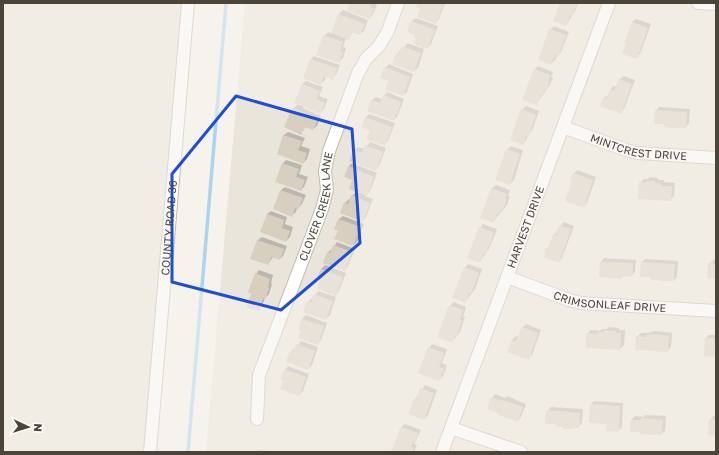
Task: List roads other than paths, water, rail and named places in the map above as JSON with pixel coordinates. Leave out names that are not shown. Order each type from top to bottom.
[{"type":"street","name":"COUNTY ROAD 36","points":[[150,452],[188,3]]},
{"type":"street","name":"CLOVER CREEK LANE","points":[[257,419],[259,374],[322,209],[326,190],[325,171],[328,151],[358,73],[366,59],[379,46],[388,31],[398,3]]},
{"type":"street","name":"HARVEST DRIVE","points":[[442,452],[609,3]]},
{"type":"street","points":[[698,3],[716,4]]},
{"type":"street","name":"MINTCREST DRIVE","points":[[563,127],[638,153],[716,158]]},
{"type":"street","name":"CRIMSONLEAF DRIVE","points":[[507,277],[569,300],[581,302],[716,311]]},
{"type":"street","points":[[451,428],[521,452]]},
{"type":"waterway","points":[[188,452],[226,3]]}]
